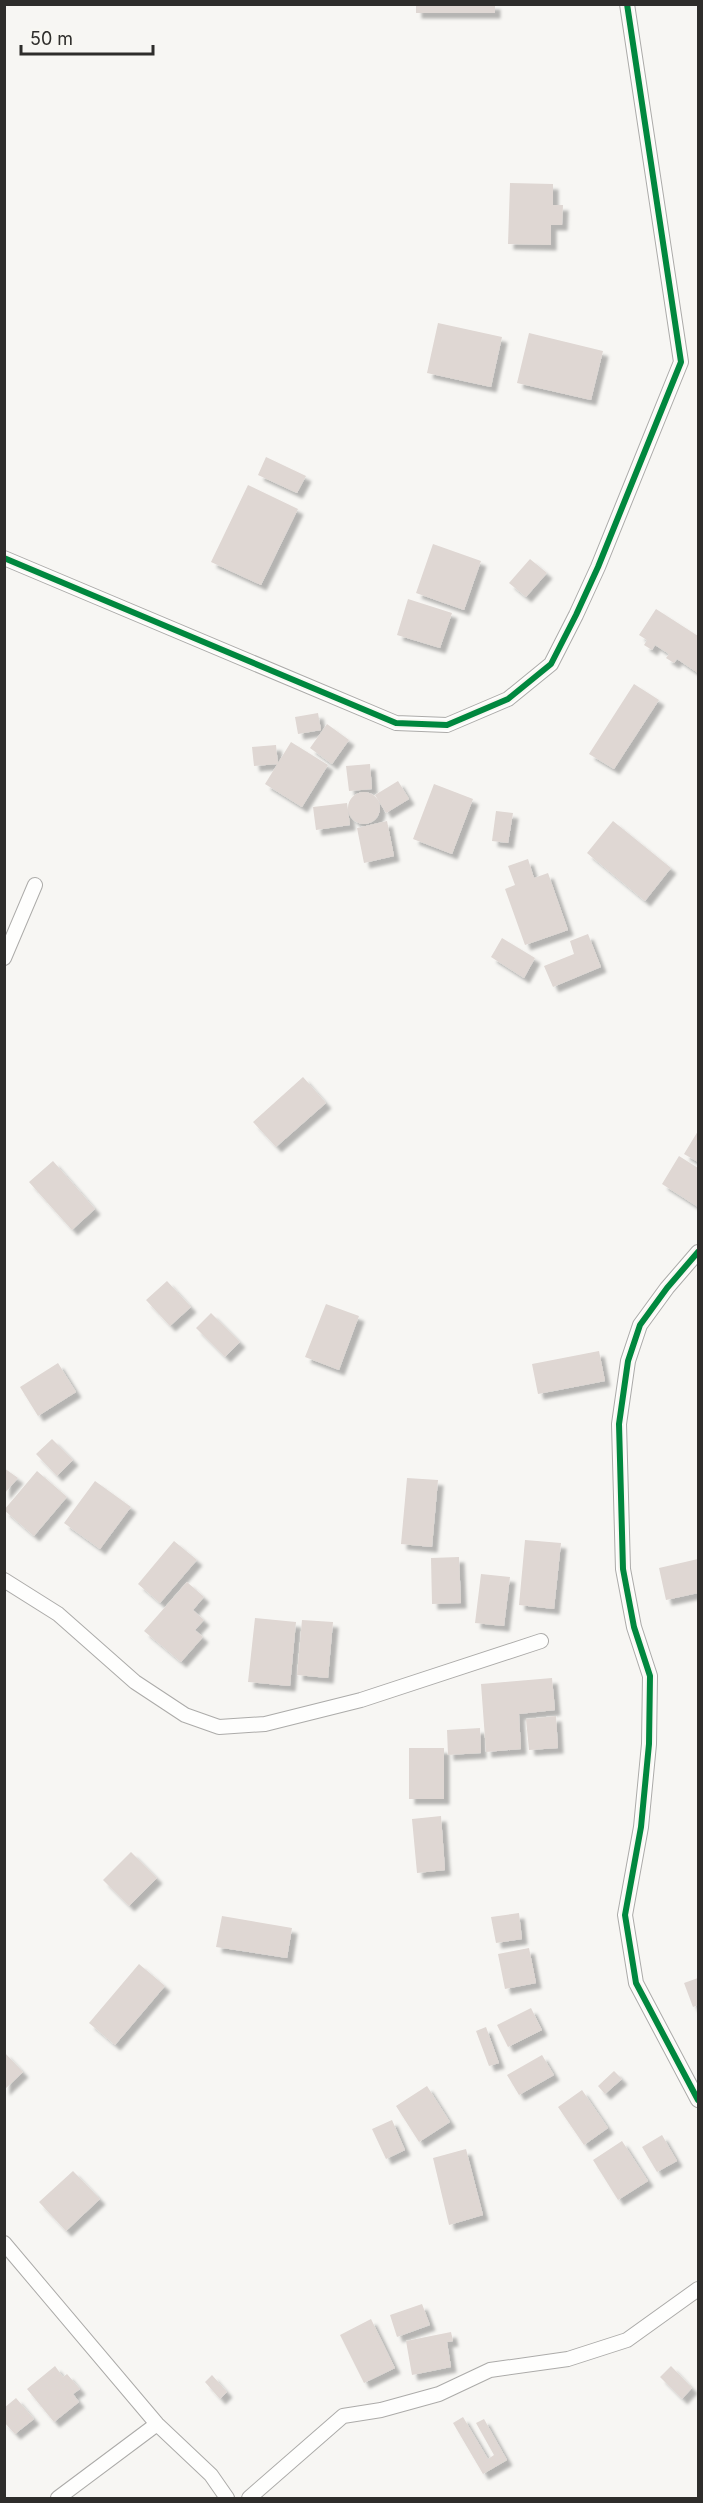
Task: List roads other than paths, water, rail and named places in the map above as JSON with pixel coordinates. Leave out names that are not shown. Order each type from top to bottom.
[{"type":"street","points":[[4,558],[396,723],[447,725],[508,699],[551,664],[598,567],[681,362],[627,4]]},
{"type":"street","points":[[4,957],[35,885]]},
{"type":"street","points":[[699,1252],[667,1288],[640,1325],[628,1361],[619,1424],[623,1569],[634,1627],[650,1676],[650,1744],[643,1803],[624,1915],[636,1983],[699,2100]]},
{"type":"street","points":[[4,1580],[58,1614],[135,1682],[184,1715],[219,1727],[265,1724],[361,1700],[541,1641]]},
{"type":"street","points":[[4,2243],[157,2424],[211,2475],[227,2499]]},
{"type":"street","points":[[249,2499],[343,2416],[381,2410],[439,2394],[490,2370],[568,2360],[627,2340],[699,2289]]},
{"type":"street","points":[[58,2499],[157,2424]]}]
